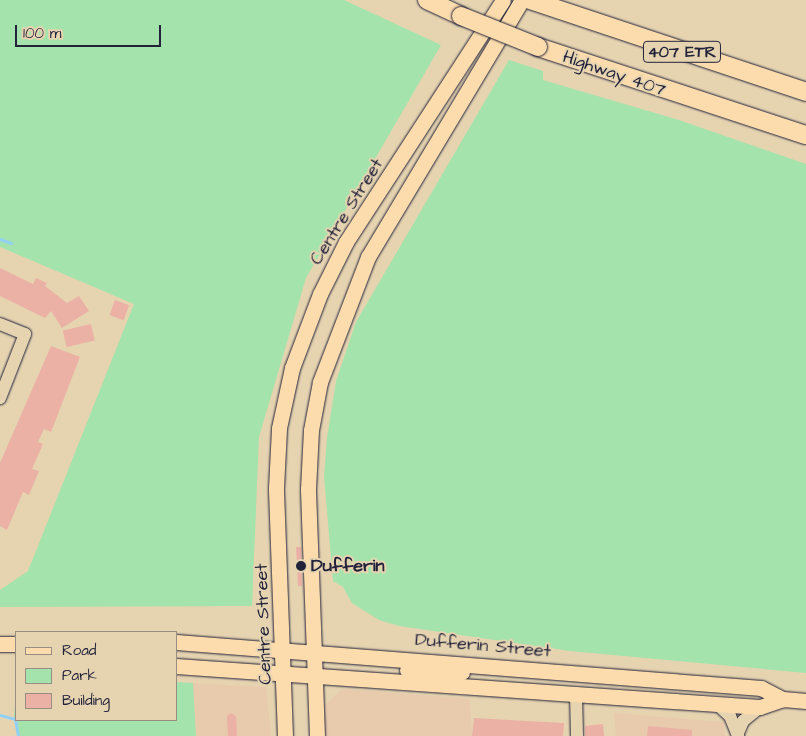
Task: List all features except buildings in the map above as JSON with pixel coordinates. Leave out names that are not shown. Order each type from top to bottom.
[{"type":"highway","name":"Highway 407","points":[[427,0],[538,47],[806,135]]},
{"type":"highway","name":"407 ETR","points":[[530,0],[558,12],[806,92]]},
{"type":"main road","name":"Centre Street","points":[[285,736],[284,648],[276,488],[279,428],[292,368],[320,294],[346,242],[503,0]]},
{"type":"main road","points":[[317,736],[310,671],[314,650],[308,489],[312,430],[320,382],[368,257],[522,0]]},
{"type":"main road","name":"Dufferin Street","points":[[178,642],[314,650],[761,688],[783,699],[806,701]]},
{"type":"main road","points":[[0,644],[15,644]]},
{"type":"main road","name":"Dufferin Street","points":[[178,666],[284,672],[310,671],[760,708],[783,699]]},
{"type":"main road","points":[[285,703],[288,690],[310,671],[505,674],[560,671]]},
{"type":"street","points":[[0,324],[25,334],[0,398]]},
{"type":"street","points":[[576,693],[577,736]]},
{"type":"street","points":[[717,704],[730,716],[738,734]]},
{"type":"street","points":[[738,734],[743,721],[760,708]]},
{"type":"shaded area","points":[[193,683],[266,687],[271,736],[196,736]]},
{"type":"shaded area","points":[[342,689],[470,699],[472,736],[325,736],[325,705]]},
{"type":"shaded area","points":[[614,713],[724,722],[725,736],[616,736]]},
{"type":"green space","points":[[0,0],[344,0],[441,45],[306,278],[259,437],[252,606],[0,607],[0,590],[28,571],[134,304],[0,247]]},
{"type":"green space","points":[[509,60],[543,71],[543,80],[679,120],[806,164],[806,673],[570,651],[399,626],[379,620],[352,603],[343,587],[333,581],[324,476],[327,438],[336,381],[356,322]]},
{"type":"green space","points":[[178,682],[193,683],[196,736],[18,736],[15,721],[178,721]]},
{"type":"waterway","points":[[0,239],[11,243]]},
{"type":"waterway","points":[[0,715],[15,719]]},
{"type":"waterway","points":[[15,721],[18,736]]},
{"type":"place","name":"Dufferin","points":[[301,566]]}]
